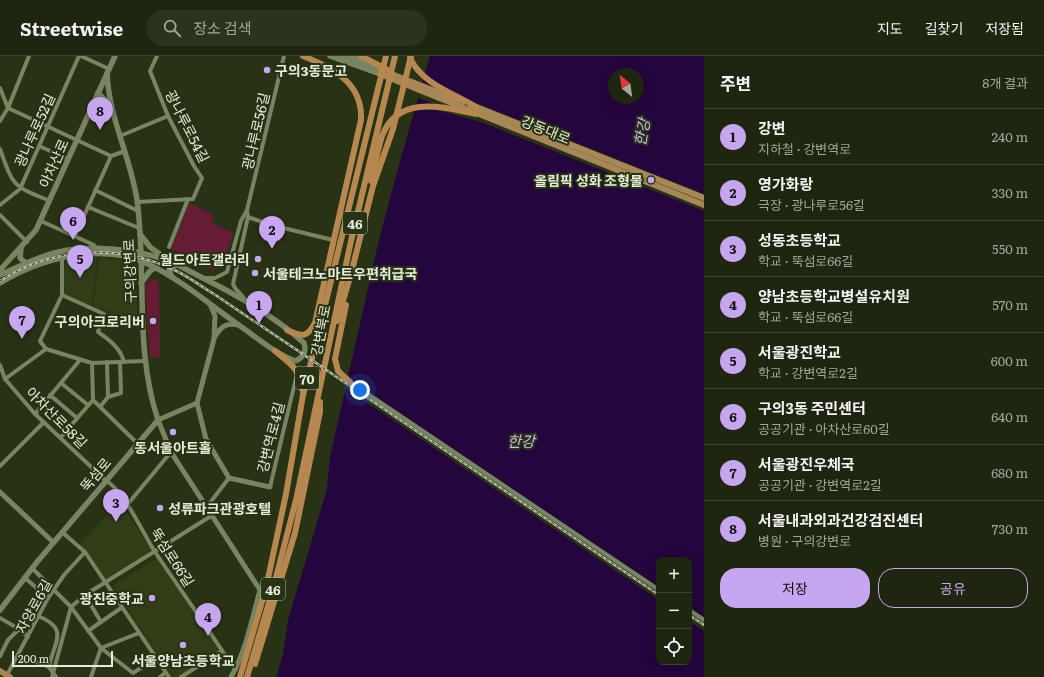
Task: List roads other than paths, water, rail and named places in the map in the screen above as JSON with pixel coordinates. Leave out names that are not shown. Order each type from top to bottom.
[{"type":"highway","points":[[287,330],[296,334],[304,335],[309,333],[315,322],[355,152],[362,108],[357,96],[349,84],[338,73],[326,65],[303,56]]},
{"type":"highway","points":[[362,56],[389,71]]},
{"type":"highway","name":"강변북로","points":[[240,677],[250,648],[266,588],[286,494],[303,395],[386,56]]},
{"type":"highway","name":"강변북로","points":[[248,677],[296,500],[351,241],[395,56]]},
{"type":"highway","points":[[330,341],[355,260],[356,245],[363,226],[373,186],[393,129],[410,56]]},
{"type":"highway","points":[[410,56],[418,71],[428,80],[476,110]]},
{"type":"highway","points":[[363,226],[382,138],[386,128],[394,119],[402,112],[414,107],[430,106],[476,110]]},
{"type":"highway","points":[[355,152],[372,109]]},
{"type":"highway","points":[[335,238],[340,242],[356,245]]},
{"type":"highway","points":[[333,250],[342,248],[352,253],[355,260]]},
{"type":"highway","points":[[350,382],[338,371],[335,359],[351,274]]},
{"type":"highway","points":[[315,322],[318,336]]},
{"type":"highway","points":[[275,351],[297,371],[300,376],[303,395]]},
{"type":"highway","points":[[248,677],[260,650],[296,533],[320,412],[320,390]]},
{"type":"highway","points":[[237,677],[250,648]]},
{"type":"main road","name":"아차산로","points":[[0,270],[27,242],[41,221],[115,56]]},
{"type":"main road","points":[[330,56],[380,72]]},
{"type":"main road","points":[[342,56],[380,72]]},
{"type":"main road","points":[[353,56],[371,62]]},
{"type":"main road","points":[[108,71],[110,106]]},
{"type":"main road","points":[[389,71],[399,77]]},
{"type":"main road","name":"강동대로","points":[[380,72],[399,77],[704,205]]},
{"type":"main road","name":"강동대로","points":[[380,72],[704,198]]},
{"type":"main road","name":"구의강변로","points":[[98,93],[110,106],[125,151],[137,202],[145,361],[150,397],[158,420]]},
{"type":"main road","points":[[139,231],[150,247],[168,261]]},
{"type":"main road","points":[[22,247],[19,255],[20,258],[26,263]]},
{"type":"main road","points":[[0,275],[26,263],[56,252],[96,248],[140,253],[177,265],[249,303],[304,343],[305,350],[302,356],[295,360],[275,351],[172,277],[140,261],[122,256],[101,255],[62,257],[33,265],[0,283]]},
{"type":"main road","points":[[154,267],[151,263],[153,258],[157,258]]},
{"type":"main road","points":[[172,277],[169,271],[170,267],[177,265]]},
{"type":"main road","points":[[141,283],[154,267]]},
{"type":"main road","name":"뚝섬로","points":[[0,610],[24,577],[53,542],[158,420]]},
{"type":"main road","points":[[0,671],[9,676]]},
{"type":"street","points":[[0,121],[8,108],[29,56]]},
{"type":"street","points":[[80,56],[108,71]]},
{"type":"street","name":"광나루로52길","points":[[0,205],[20,188],[80,56]]},
{"type":"street","name":"광나루로54길","points":[[157,56],[150,71],[168,116],[194,166],[202,178],[193,199],[188,199]]},
{"type":"street","name":"광나루로56길","points":[[202,278],[215,278],[227,272],[241,221],[247,210],[284,56]]},
{"type":"street","points":[[0,88],[8,108],[111,156],[125,151]]},
{"type":"street","points":[[120,136],[168,116]]},
{"type":"street","points":[[39,146],[68,159]]},
{"type":"street","points":[[0,149],[9,175],[15,185],[50,201]]},
{"type":"street","points":[[75,236],[111,156]]},
{"type":"street","points":[[95,190],[138,211]]},
{"type":"street","points":[[137,202],[188,199],[169,247]]},
{"type":"street","points":[[88,207],[139,231]]},
{"type":"street","name":"광나루로56길","points":[[247,210],[248,218],[234,284],[235,288],[249,303]]},
{"type":"street","points":[[0,215],[27,242]]},
{"type":"street","points":[[248,218],[271,225],[335,238]]},
{"type":"street","points":[[41,221],[94,245],[96,248]]},
{"type":"street","points":[[62,257],[62,295],[40,341],[46,349],[92,363],[145,361]]},
{"type":"street","points":[[62,295],[104,314],[98,332],[112,342],[121,353],[121,393],[108,397],[100,407]]},
{"type":"street","points":[[206,508],[229,478],[206,439],[197,403],[214,339],[215,316],[210,304]]},
{"type":"street","points":[[214,339],[220,329],[228,324],[240,326]]},
{"type":"street","points":[[5,379],[46,349]]},
{"type":"street","points":[[35,414],[80,360]]},
{"type":"street","points":[[107,362],[108,397]]},
{"type":"street","points":[[92,363],[93,400],[137,443]]},
{"type":"street","name":"아차산로58길","points":[[0,364],[5,379],[35,414],[105,480]]},
{"type":"street","name":"강변역로4길","points":[[229,478],[270,487],[297,371]]},
{"type":"street","points":[[350,382],[656,588]]},
{"type":"street","points":[[61,383],[88,405]]},
{"type":"street","points":[[50,395],[77,418]]},
{"type":"street","points":[[61,437],[93,400]]},
{"type":"street","name":"뚝섬로","points":[[158,420],[197,403]]},
{"type":"street","name":"구의강변로","points":[[158,420],[171,452],[260,590],[236,669]]},
{"type":"street","points":[[0,466],[44,422]]},
{"type":"street","points":[[127,504],[171,452]]},
{"type":"street","name":"뚝섬로66길","points":[[105,480],[112,483],[127,504],[155,551],[222,651],[236,669]]},
{"type":"street","points":[[0,492],[53,542]]},
{"type":"street","points":[[54,676],[71,607],[85,595],[211,516]]},
{"type":"street","points":[[62,532],[84,552],[106,582],[121,608],[155,659],[169,677]]},
{"type":"street","name":"자양로6길","points":[[9,676],[48,598],[84,552]]},
{"type":"street","points":[[32,568],[71,607],[100,648],[133,673],[155,659]]},
{"type":"street","points":[[24,577],[48,598]]},
{"type":"street","points":[[85,595],[101,622]]},
{"type":"street","points":[[88,631],[121,608]]},
{"type":"street","points":[[692,612],[704,620]]},
{"type":"street","points":[[38,616],[52,622],[56,627],[58,637],[49,667]]},
{"type":"street","points":[[0,618],[19,629],[28,637]]},
{"type":"street","points":[[0,656],[8,640],[19,629]]},
{"type":"street","points":[[100,648],[139,633]]},
{"type":"street","points":[[91,677],[100,648]]},
{"type":"street","points":[[180,677],[222,651]]},
{"type":"street","points":[[19,655],[49,667],[54,676]]},
{"type":"street","points":[[231,677],[236,669]]},
{"type":"street","points":[[160,677],[165,673]]},
{"type":"water","name":"한강","points":[[430,56],[704,56],[704,677],[276,677],[283,655],[288,620],[327,489],[330,457],[378,244]]},
{"type":"railway","points":[[0,281],[19,270],[40,262],[62,256],[84,253],[129,255],[178,271],[656,593]]},
{"type":"railway","points":[[692,617],[704,625]]},
{"type":"place","name":"구의3동문고","points":[[267,70]]},
{"type":"place","name":"서울내과외과건강검진센터","points":[[100,130]]},
{"type":"place","name":"올림픽 성화 조형물","points":[[651,180]]},
{"type":"place","name":"구의3동 주민센터","points":[[73,240]]},
{"type":"place","name":"영가화랑","points":[[272,249]]},
{"type":"place","name":"월드아트갤러리","points":[[258,259]]},
{"type":"place","name":"서울테크노마트우편취급국","points":[[255,273]]},
{"type":"place","name":"서울광진학교","points":[[80,278]]},
{"type":"place","name":"구의아크로리버","points":[[153,321]]},
{"type":"place","name":"강변","points":[[259,324]]},
{"type":"place","name":"서울광진우체국","points":[[22,339]]},
{"type":"place","name":"동서울아트홀","points":[[173,432]]},
{"type":"place","name":"성류파크관광호텔","points":[[160,508]]},
{"type":"place","name":"성동초등학교","points":[[116,522]]},
{"type":"place","name":"광진중학교","points":[[152,598]]},
{"type":"place","name":"양남초등학교병설유치원","points":[[208,636]]},
{"type":"place","name":"서울양남초등학교","points":[[183,645]]}]
